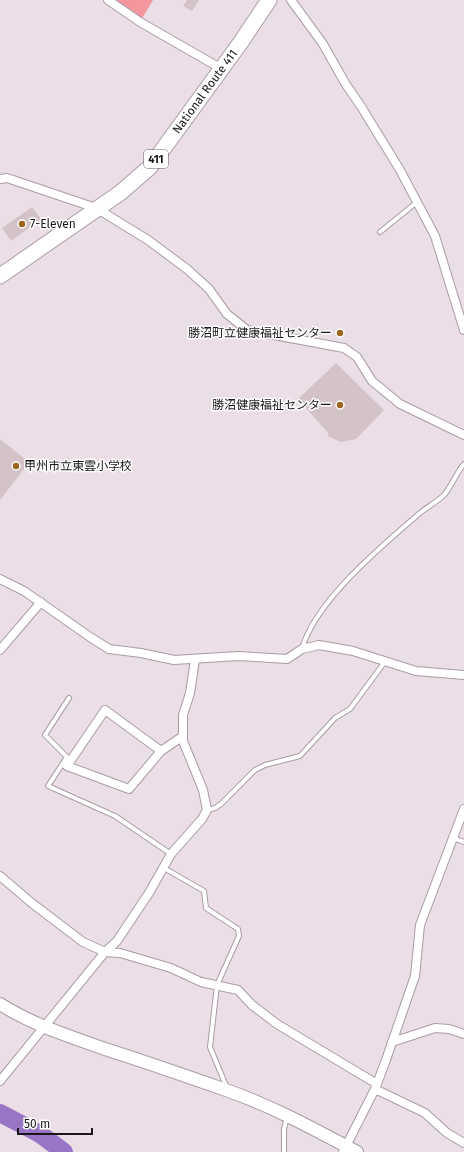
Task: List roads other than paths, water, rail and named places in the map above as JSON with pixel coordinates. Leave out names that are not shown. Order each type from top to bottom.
[{"type":"highway","name":"National Route 411","points":[[0,276],[96,208],[120,193],[150,167],[222,69],[269,0]]},
{"type":"street","points":[[108,0],[140,22],[222,69]]},
{"type":"street","points":[[291,0],[323,44],[417,202],[435,236],[464,330]]},
{"type":"street","points":[[0,179],[7,178],[96,208],[148,240],[187,269],[209,289],[227,314],[247,330],[344,348],[357,357],[372,381],[400,404],[464,435]]},
{"type":"street","points":[[0,579],[24,590],[109,649],[141,653],[174,660],[194,660],[238,656],[287,659],[302,649],[319,645],[353,651],[416,671],[464,675]]},
{"type":"street","points":[[0,650],[41,602]]},
{"type":"street","points":[[0,1080],[105,952],[117,941],[149,893],[162,867],[171,854],[202,819],[207,810],[204,790],[183,741],[183,715],[190,693],[194,660]]},
{"type":"street","points":[[161,751],[105,710],[67,766],[129,789],[161,751],[183,736]]},
{"type":"street","points":[[345,1149],[376,1086],[392,1042],[415,976],[420,925],[464,809]]},
{"type":"street","points":[[0,876],[33,904],[83,942],[105,952],[120,953],[151,962],[201,982],[238,990],[252,1005],[277,1024],[376,1086],[425,1113],[448,1133],[464,1143]]},
{"type":"street","points":[[0,1004],[18,1015],[43,1027],[228,1090],[287,1115],[345,1149],[357,1152]]},
{"type":"street","points":[[392,1042],[435,1028],[464,1034]]},
{"type":"lane","points":[[380,232],[417,202]]},
{"type":"lane","points":[[302,649],[306,636],[312,625],[337,592],[399,532],[444,494],[464,464]]},
{"type":"lane","points":[[207,810],[215,808],[221,804],[255,770],[265,765],[300,756],[335,718],[350,709],[384,662]]},
{"type":"lane","points":[[69,698],[45,735],[67,757],[48,786],[115,816],[171,854]]},
{"type":"lane","points":[[453,838],[464,842]]},
{"type":"lane","points":[[162,867],[204,891],[206,908],[238,929],[239,936],[217,985],[210,1047],[228,1090]]},
{"type":"lane","points":[[284,1152],[284,1129],[287,1115]]},
{"type":"waterway","points":[[0,1113],[40,1134],[64,1152]]},
{"type":"place","name":"7-Eleven","points":[[22,224]]},
{"type":"place","name":"勝沼町立健康福祉センター","points":[[340,333]]},
{"type":"place","name":"勝沼健康福祉センター","points":[[340,405]]},
{"type":"place","name":"甲州市立東雲小学校","points":[[16,466]]}]
